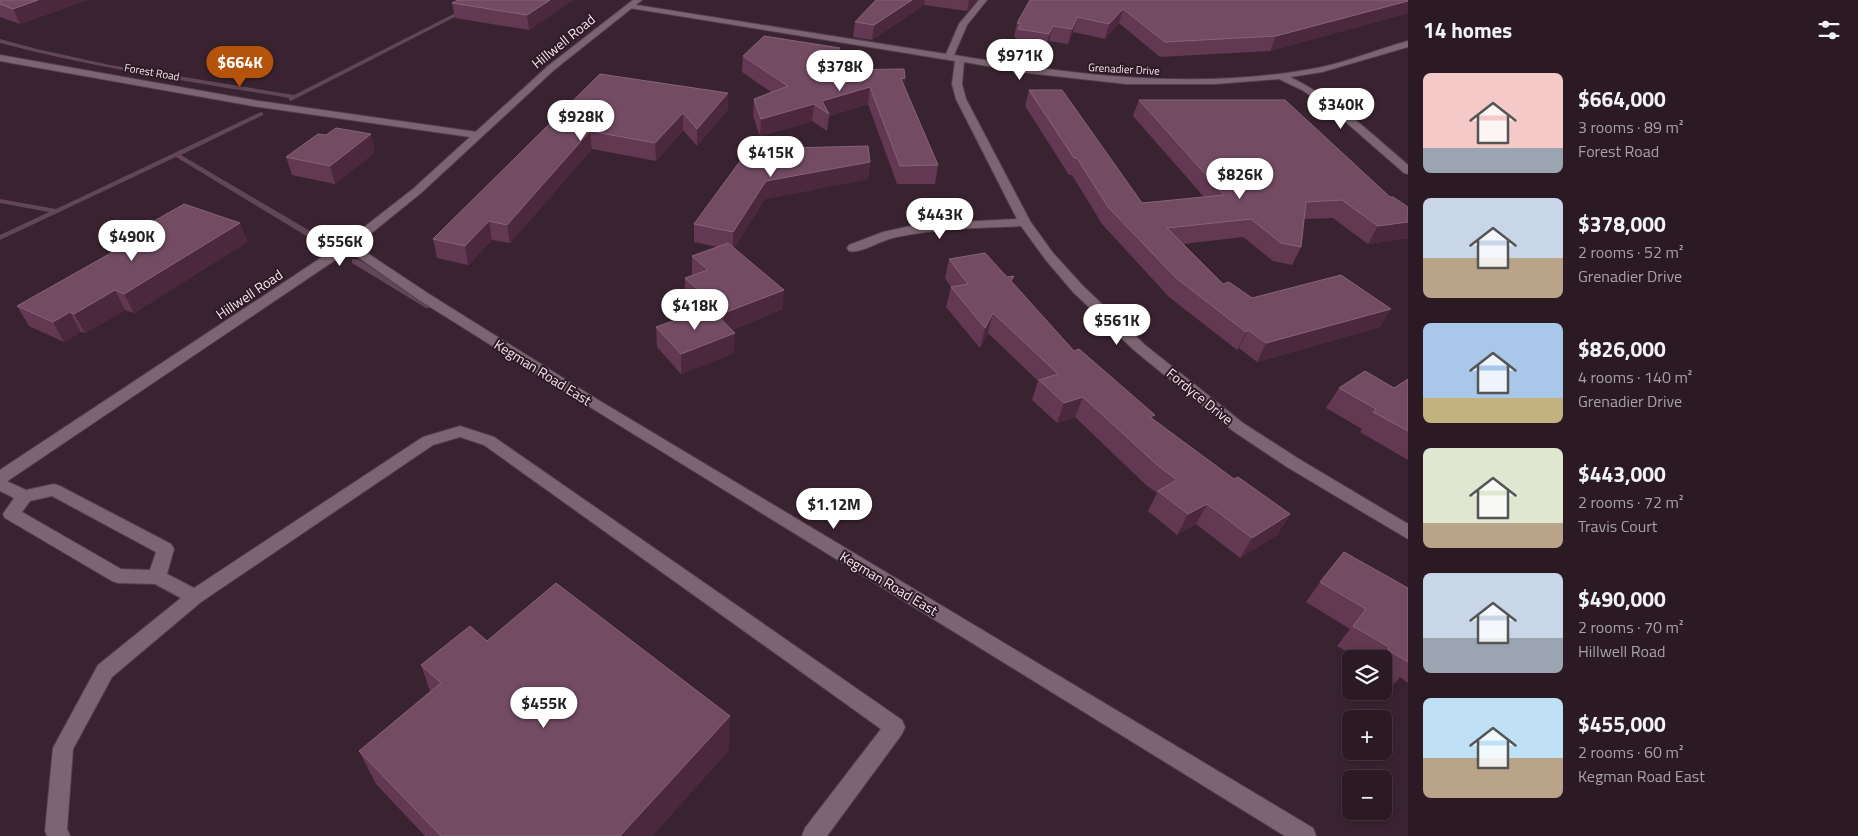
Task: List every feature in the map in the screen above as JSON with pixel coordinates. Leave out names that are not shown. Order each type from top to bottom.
[{"type":"street","name":"Fordyce Drive","points":[[983,0],[962,24],[954,58],[957,84],[961,99],[1024,222],[1078,289],[1148,354],[1238,427],[1293,463],[1408,532]]},
{"type":"street","name":"Grenadier Drive","points":[[634,3],[1028,70],[1126,81],[1216,82],[1281,76],[1319,70],[1408,44]]},
{"type":"street","name":"Hillwell Road","points":[[0,478],[349,245],[416,191],[551,68],[634,3]]},
{"type":"street","name":"Forest Road","points":[[3,60],[253,103],[477,135]]},
{"type":"street","points":[[1281,76],[1326,101],[1408,172]]},
{"type":"street","points":[[853,248],[887,235],[920,228],[1024,222]]},
{"type":"street","name":"Kegman Road East","points":[[349,245],[424,297],[590,401],[1305,836]]},
{"type":"street","points":[[59,836],[56,831],[63,748],[105,672],[195,597],[428,441],[460,431],[489,441],[895,727],[813,836]]},
{"type":"street","points":[[0,484],[25,496],[54,490],[165,549],[158,577]]},
{"type":"street","points":[[25,496],[11,514],[118,576],[158,577],[195,597]]},
{"type":"building","points":[[0,0],[38,0],[13,9],[0,4]]},
{"type":"building","points":[[458,0],[550,0],[527,15],[452,3]]},
{"type":"building","points":[[876,0],[912,0],[874,25],[855,22]]},
{"type":"building","points":[[1030,0],[1408,1],[1276,36],[1165,42],[1123,9],[1109,24],[1077,17],[1072,29],[1053,26],[1049,34],[1018,29],[1021,24],[1017,23]]},
{"type":"building","points":[[764,36],[840,48],[806,70],[810,78],[831,70],[904,69],[905,78],[901,79],[938,165],[900,166],[870,87],[822,101],[829,114],[814,104],[761,119],[754,99],[788,86],[743,56]]},
{"type":"building","points":[[600,74],[728,93],[697,129],[683,113],[655,143],[590,131],[507,225],[489,221],[465,246],[433,239]]},
{"type":"building","points":[[1029,90],[1062,90],[1142,203],[1224,195],[1139,100],[1285,100],[1390,197],[1408,207],[1408,222],[1378,226],[1342,200],[1306,202],[1301,247],[1281,243],[1251,219],[1167,228],[1223,284],[1229,282],[1252,298],[1341,275],[1391,309],[1266,343],[1248,330],[1246,332],[1176,278],[1108,207],[1077,158],[1074,158]]},
{"type":"building","points":[[336,128],[371,134],[330,166],[286,157],[318,134],[326,135]]},
{"type":"building","points":[[868,146],[870,162],[766,181],[733,232],[694,224],[749,149]]},
{"type":"building","points":[[184,204],[240,223],[124,294],[115,290],[74,314],[70,312],[53,322],[17,306],[150,231],[142,228]]},
{"type":"building","points":[[728,243],[784,290],[724,313],[685,278],[708,270],[692,256]]},
{"type":"building","points":[[985,253],[1007,277],[1014,276],[1011,281],[1074,351],[1079,349],[1155,415],[1150,417],[1234,479],[1238,477],[1290,514],[1252,538],[1207,504],[1188,514],[1158,491],[1177,480],[1156,464],[1083,397],[1064,403],[1039,380],[1058,374],[993,313],[985,328],[951,287],[968,284],[949,259]]},
{"type":"building","points":[[709,308],[735,333],[681,354],[656,327]]},
{"type":"building","points":[[1365,371],[1394,388],[1408,379],[1408,431],[1373,412],[1376,409],[1339,388]]},
{"type":"building","points":[[1344,552],[1408,588],[1408,662],[1392,652],[1392,650],[1388,650],[1389,647],[1353,626],[1366,609],[1320,582]]},
{"type":"building","points":[[556,583],[730,716],[620,836],[441,836],[359,751],[441,683],[421,665],[470,626],[487,641]]},
{"type":"waterway","points":[[295,97],[485,0]]},
{"type":"waterway","points":[[0,41],[110,67],[295,97]]},
{"type":"waterway","points":[[291,99],[295,97]]},
{"type":"waterway","points":[[57,211],[261,114]]},
{"type":"waterway","points":[[177,155],[324,243]]},
{"type":"waterway","points":[[0,201],[57,211]]},
{"type":"waterway","points":[[0,238],[57,211]]},
{"type":"waterway","points":[[355,261],[429,306]]}]
